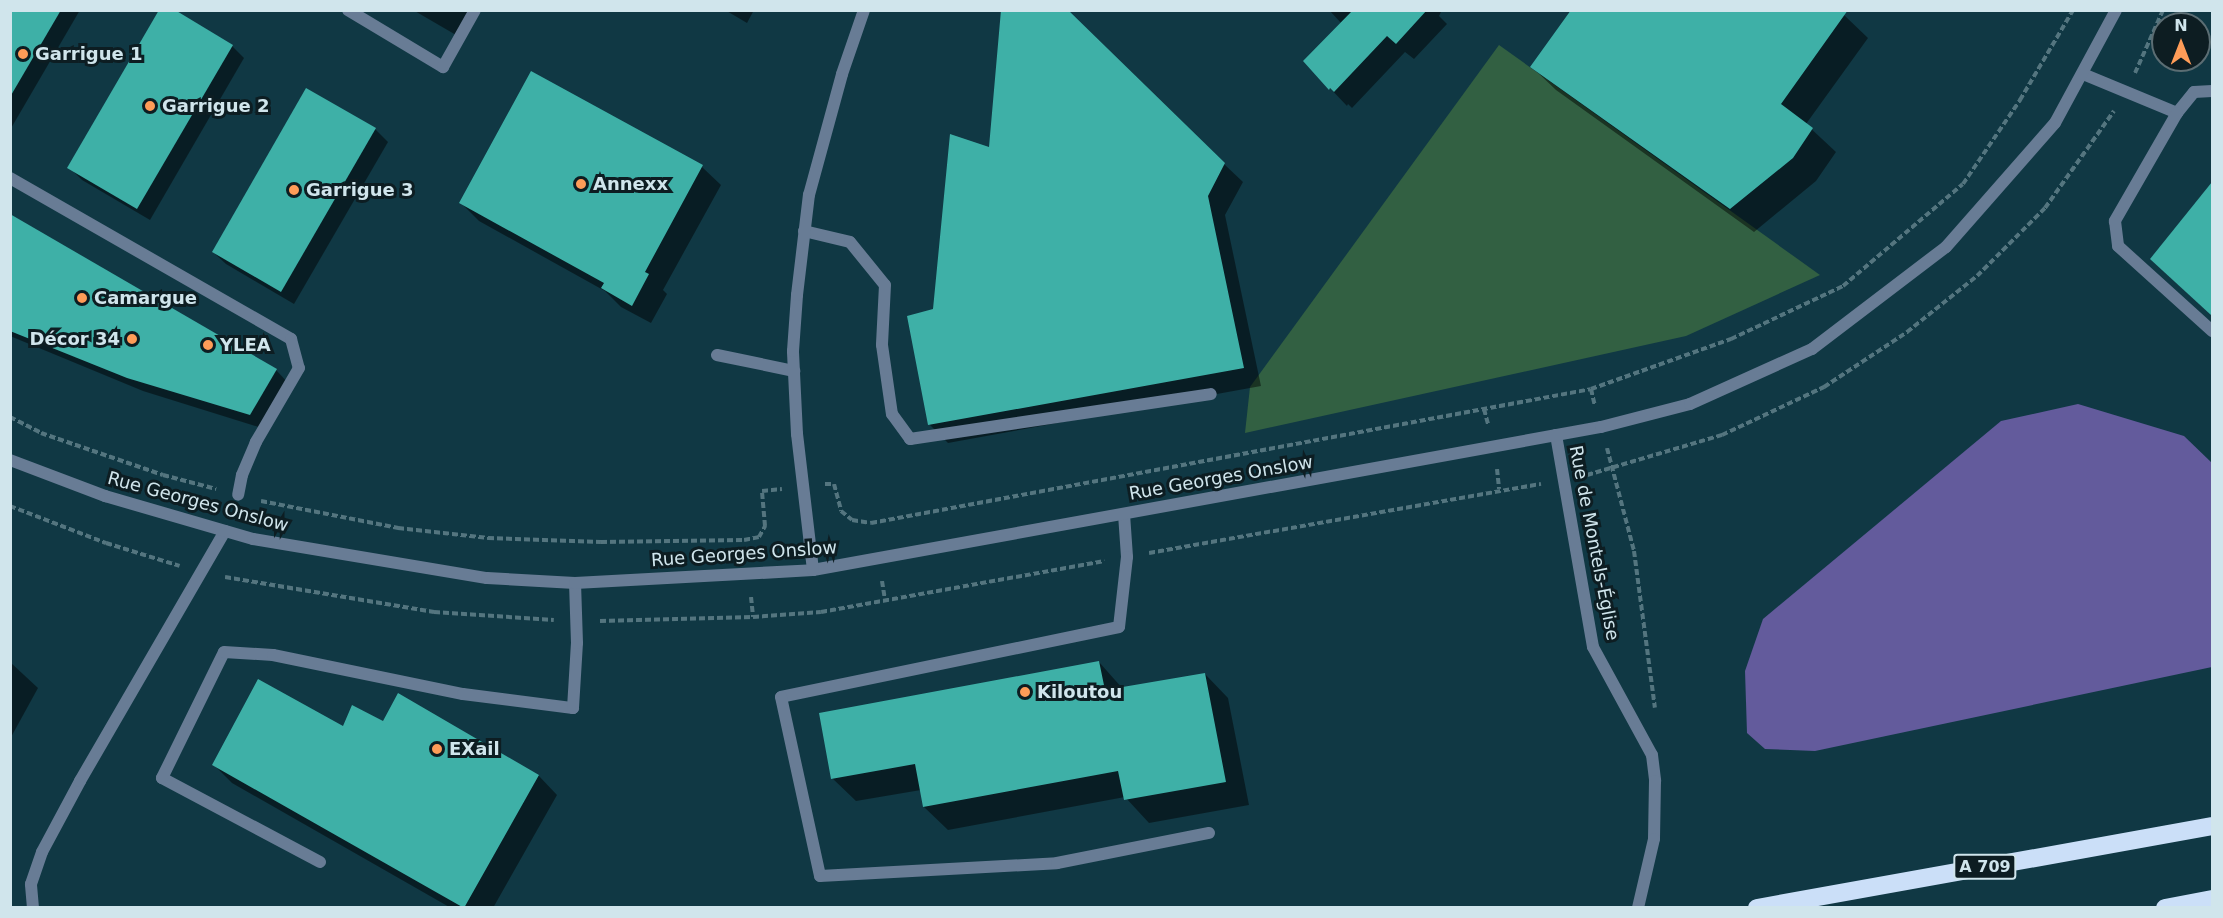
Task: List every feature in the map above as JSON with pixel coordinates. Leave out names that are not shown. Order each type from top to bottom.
[{"type":"highway","name":"A 709","points":[[1756,908],[2212,826]]},
{"type":"highway","points":[[2165,908],[2212,899]]},
{"type":"street","points":[[348,10],[443,67],[475,10]]},
{"type":"street","points":[[813,570],[802,486],[794,371],[797,295],[809,195],[842,74],[864,10]]},
{"type":"street","name":"Rue de Montels-Église","points":[[1638,908],[1654,839],[1655,782],[1652,755],[1593,647],[1556,435],[1601,427],[1690,404],[1812,349],[1946,247],[2055,123],[2116,10]]},
{"type":"street","points":[[2083,74],[2177,113]]},
{"type":"street","points":[[2212,91],[2194,92],[2177,113],[2115,221],[2118,246],[2212,331]]},
{"type":"street","points":[[10,178],[291,339],[299,368],[256,442],[242,475],[238,495]]},
{"type":"street","points":[[804,231],[850,242],[885,285],[882,345],[892,414],[910,439],[1211,394]]},
{"type":"street","points":[[717,355],[794,371]]},
{"type":"street","name":"Rue Georges Onslow","points":[[10,460],[105,496],[253,539],[487,578],[575,583],[813,570],[1556,435]]},
{"type":"street","points":[[1124,514],[1128,557],[1119,627],[781,697],[820,876],[1057,863],[1209,832]]},
{"type":"street","points":[[33,908],[31,884],[42,852],[80,781],[203,573],[225,531]]},
{"type":"street","points":[[320,862],[162,778],[224,652],[273,655],[463,694],[573,708],[575,583]]},
{"type":"path","points":[[10,417],[41,433],[152,472],[238,495],[398,528],[488,538],[601,542],[709,541],[759,537],[765,526],[762,491],[834,484],[841,511],[852,520],[871,523],[1591,389],[1731,339],[1843,286],[1963,184],[2020,100],[2073,10]]},
{"type":"path","points":[[10,506],[106,543],[203,573],[254,584],[434,612],[624,622],[821,612],[1499,489],[1564,481],[1612,469],[1722,435],[1824,387],[1907,332],[1977,276],[2044,207],[2109,119],[2163,10]]},
{"type":"path","points":[[1591,389],[1634,551],[1650,685],[1658,724],[1652,755]]},
{"type":"green space","points":[[1499,45],[1820,275],[1686,336],[1245,433],[1250,387]]},
{"type":"shaded area","points":[[2078,404],[2184,436],[2212,463],[2212,667],[1815,751],[1765,749],[1747,733],[1745,671],[1763,619],[2001,421]]},
{"type":"building","name":"Garrigue 1","points":[[10,10],[61,10],[10,97]]},
{"type":"building","name":"Garrigue 2","points":[[159,10],[175,10],[233,45],[137,209],[67,168]]},
{"type":"building","points":[[1001,10],[1068,10],[1225,163],[1208,196],[1244,368],[928,425],[907,316],[933,309],[950,134],[989,147]]},
{"type":"building","points":[[1353,10],[1427,10],[1396,44],[1387,36],[1334,92],[1330,88],[1329,90],[1303,61]]},
{"type":"building","points":[[1571,10],[1848,10],[1781,104],[1813,128],[1793,158],[1730,209],[1530,67]]},
{"type":"building","name":"Annexx","points":[[531,71],[703,165],[645,272],[649,274],[632,306],[601,288],[604,283],[459,203]]},
{"type":"building","name":"Garrigue 3","points":[[306,88],[376,128],[281,292],[212,252]]},
{"type":"building","points":[[2212,182],[2212,316],[2150,259]]},
{"type":"building","name":"Camargue","points":[[10,214],[277,369],[250,415],[127,378],[10,331]]},
{"type":"building","points":[[1099,661],[1105,690],[1205,673],[1226,782],[1124,800],[1118,771],[923,807],[915,764],[831,779],[819,713]]},
{"type":"building","points":[[258,679],[343,726],[352,705],[383,721],[398,693],[539,775],[464,908],[212,765]]},
{"type":"place","name":"Garrigue 1","points":[[23,54]]},
{"type":"place","name":"Garrigue 2","points":[[150,106]]},
{"type":"place","name":"Annexx","points":[[581,184]]},
{"type":"place","name":"Garrigue 3","points":[[294,190]]},
{"type":"place","name":"Camargue","points":[[82,298]]},
{"type":"place","name":"Décor 34","points":[[132,339]]},
{"type":"place","name":"YLEA","points":[[208,345]]},
{"type":"place","name":"Kiloutou","points":[[1025,692]]},
{"type":"place","name":"EXail","points":[[437,749]]}]
